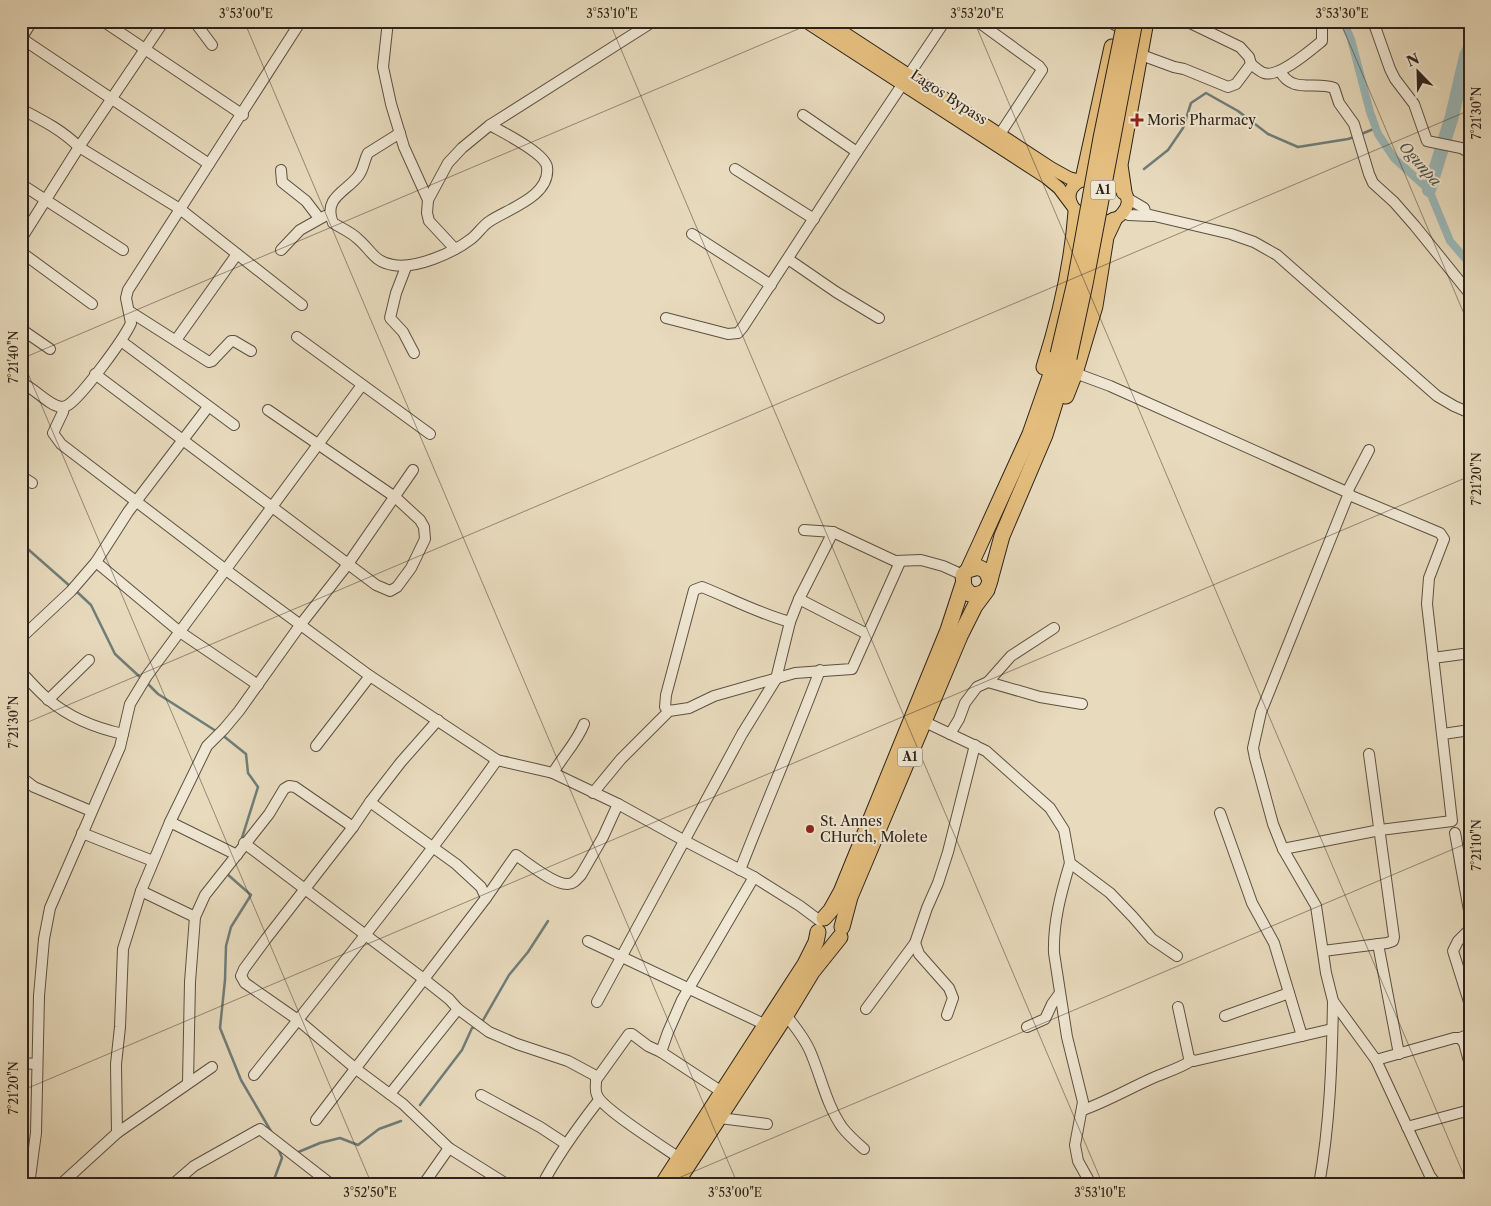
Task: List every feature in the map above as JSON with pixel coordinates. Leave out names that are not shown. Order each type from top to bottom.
[{"type":"highway","name":"A1","points":[[675,1185],[720,1118],[812,972],[841,932],[850,897],[967,620],[988,585],[1002,536],[1084,293],[1136,21]]},
{"type":"highway","points":[[1125,195],[1120,165],[1146,21]]},
{"type":"highway","name":"A1","points":[[1063,356],[1101,138],[1117,22]]},
{"type":"highway","points":[[1082,180],[1117,22]]},
{"type":"highway","points":[[1038,434],[1035,396],[1064,293],[1075,232],[1073,208]]},
{"type":"highway","points":[[1038,434],[1061,406],[1075,373],[1095,306],[1106,237],[1118,216]]},
{"type":"highway","name":"A1","points":[[662,1185],[805,964],[816,942],[821,924],[841,892],[944,640],[965,577],[1038,434]]},
{"type":"highway","points":[[973,568],[982,568],[986,571],[988,585],[980,594],[970,594],[966,591],[965,577],[973,568]]},
{"type":"highway","points":[[831,916],[835,917],[838,920],[841,932],[831,941],[826,940],[822,938],[821,924],[831,916]]},
{"type":"main road","name":"Lagos Bypass","points":[[805,21],[1000,134],[1061,174],[1082,180]]},
{"type":"main road","name":"Lagos Bypass","points":[[826,21],[906,80],[1047,178],[1059,188],[1073,208]]},
{"type":"main road","points":[[1096,177],[1114,183],[1125,195],[1127,206],[1118,216],[1096,220],[1073,208],[1070,195],[1073,188],[1082,180],[1096,177]]},
{"type":"street","points":[[32,21],[21,39],[209,164]]},
{"type":"street","points":[[103,21],[243,115]]},
{"type":"street","points":[[21,239],[164,21]]},
{"type":"street","points":[[194,21],[212,45]]},
{"type":"street","points":[[301,21],[243,115],[209,164],[128,290],[126,298],[131,323],[121,341],[95,374],[73,401],[64,407],[53,433],[54,437],[226,570],[370,676],[497,760],[553,773],[618,804],[754,877],[794,902],[821,924]]},
{"type":"street","points":[[388,21],[383,67],[391,104],[412,166],[428,200]]},
{"type":"street","points":[[455,249],[429,221],[427,213],[428,200],[448,163],[462,148],[490,125],[654,21]]},
{"type":"street","points":[[666,318],[728,334],[738,333],[772,285],[857,152],[945,21]]},
{"type":"street","points":[[977,21],[1042,70],[1000,134]]},
{"type":"street","points":[[1146,214],[1144,204],[1132,193],[1126,171],[1126,144],[1130,104],[1144,56],[1150,21]]},
{"type":"street","points":[[1186,21],[1240,48],[1249,57],[1251,64],[1264,73],[1272,74],[1280,71],[1322,41],[1322,21]]},
{"type":"street","points":[[1373,21],[1390,68],[1400,86],[1412,100],[1428,142],[1465,150]]},
{"type":"street","points":[[1144,56],[1184,69],[1228,87],[1236,84],[1251,64]]},
{"type":"street","points":[[1280,71],[1286,80],[1293,84],[1330,86],[1334,88],[1339,103],[1354,124],[1369,174],[1374,183],[1415,226],[1470,294]]},
{"type":"street","points":[[21,109],[50,123],[70,138],[79,148],[180,209],[302,305]]},
{"type":"street","points":[[803,115],[857,152]]},
{"type":"street","points":[[400,133],[368,153],[358,176],[335,197],[330,214],[332,223],[352,234],[382,263],[406,267],[455,249],[470,240],[490,221],[521,205],[542,186],[547,168],[542,158],[490,125]]},
{"type":"street","points":[[735,169],[814,219]]},
{"type":"street","points":[[281,170],[282,182],[306,201],[319,218]]},
{"type":"street","points":[[21,184],[123,250]]},
{"type":"street","points":[[1125,195],[1144,208],[1146,214]]},
{"type":"street","points":[[280,250],[300,230],[319,218],[330,214]]},
{"type":"street","points":[[1146,214],[1231,234],[1254,242],[1277,255],[1437,396],[1469,411]]},
{"type":"street","points":[[1118,216],[1164,218]]},
{"type":"street","points":[[692,234],[772,285]]},
{"type":"street","points":[[21,252],[92,304]]},
{"type":"street","points":[[176,340],[237,254]]},
{"type":"street","points":[[788,259],[836,292],[879,318]]},
{"type":"street","points":[[406,267],[396,293],[390,318],[403,332],[414,353]]},
{"type":"street","points":[[129,311],[209,362],[212,362],[231,341],[251,351]]},
{"type":"street","points":[[21,330],[50,349]]},
{"type":"street","points":[[297,337],[430,434]]},
{"type":"street","points":[[121,341],[234,425]]},
{"type":"street","points":[[1075,373],[1110,386],[1348,494],[1440,533],[1443,536],[1444,539],[1429,578],[1427,604],[1452,821],[1380,830],[1283,849]]},
{"type":"street","points":[[95,374],[383,589],[390,591],[397,587],[411,568],[425,539],[426,532],[420,520],[396,497],[268,410]]},
{"type":"street","points":[[21,383],[30,386],[58,406],[64,407]]},
{"type":"street","points":[[31,1184],[36,1133],[36,1064],[39,996],[47,922],[50,908],[117,756],[130,704],[147,676],[362,385]]},
{"type":"street","points":[[21,638],[71,591],[96,562],[137,501],[208,407]]},
{"type":"street","points":[[1320,1185],[1330,1097],[1333,1001],[1326,974],[1314,899],[1283,849],[1273,824],[1253,748],[1255,733],[1274,678],[1348,494],[1369,450]]},
{"type":"street","points":[[116,1134],[116,1064],[120,1027],[123,949],[141,892],[170,822],[207,746],[224,729],[258,685],[301,624],[348,564],[413,470]]},
{"type":"street","points":[[21,476],[32,483]]},
{"type":"street","points":[[804,530],[833,532],[890,559],[900,562],[921,560],[943,566],[965,577]]},
{"type":"street","points":[[597,1002],[742,734],[776,679],[790,622],[799,599],[833,532]]},
{"type":"street","points":[[96,562],[180,632],[258,685]]},
{"type":"street","points":[[593,792],[621,759],[669,711],[690,708],[714,696],[795,673],[852,669],[900,562]]},
{"type":"street","points":[[669,711],[665,707],[666,695],[694,590],[702,587],[762,614],[790,622]]},
{"type":"street","points":[[799,599],[867,634]]},
{"type":"street","points":[[950,734],[959,719],[965,703],[977,688],[988,682],[1011,656],[1054,628]]},
{"type":"street","points":[[1434,658],[1470,653]]},
{"type":"street","points":[[48,700],[89,660]]},
{"type":"street","points":[[740,870],[820,670]]},
{"type":"street","points":[[21,672],[48,700],[63,711],[99,728],[123,734]]},
{"type":"street","points":[[316,746],[370,676]]},
{"type":"street","points":[[988,682],[1040,697],[1082,704]]},
{"type":"street","points":[[438,720],[401,762],[370,802],[306,889],[266,939],[241,976],[245,983],[298,1020],[356,1069],[390,1094],[449,1148],[508,1185]]},
{"type":"street","points":[[925,722],[975,745],[997,759],[1050,808],[1064,830],[1070,863],[1059,898],[1054,952],[1067,1037],[1082,1096],[1082,1110],[1075,1146],[1078,1161],[1088,1179]]},
{"type":"street","points":[[553,773],[562,757],[579,736],[584,724]]},
{"type":"street","points":[[1443,734],[1470,730]]},
{"type":"street","points":[[866,1009],[915,943],[948,852],[975,745]]},
{"type":"street","points":[[1323,951],[1378,944],[1392,941],[1394,937],[1369,754]]},
{"type":"street","points":[[254,1075],[365,934],[497,760]]},
{"type":"street","points":[[21,777],[34,788],[92,811]]},
{"type":"street","points":[[188,1083],[190,982],[195,918],[205,895],[269,814],[284,789],[289,786],[295,787],[353,826]]},
{"type":"street","points":[[370,802],[456,864],[481,887],[486,898]]},
{"type":"street","points":[[316,1120],[486,898],[516,855],[551,878],[565,884],[571,884],[581,875],[603,837],[618,804]]},
{"type":"street","points":[[1220,813],[1252,904],[1274,943],[1302,1036]]},
{"type":"street","points":[[170,822],[237,855]]},
{"type":"street","points":[[82,833],[153,861]]},
{"type":"street","points":[[1455,833],[1470,916]]},
{"type":"street","points":[[244,844],[365,934],[489,1032],[517,1044],[568,1061],[596,1076],[596,1092],[599,1100],[679,1158]]},
{"type":"street","points":[[1070,863],[1110,893],[1152,939],[1177,956]]},
{"type":"street","points":[[661,1052],[688,989],[754,877]]},
{"type":"street","points":[[141,892],[195,918]]},
{"type":"street","points":[[1470,929],[1458,941],[1453,951],[1470,1004]]},
{"type":"street","points":[[588,941],[766,1025]]},
{"type":"street","points":[[915,943],[919,954],[949,988],[953,998],[947,1015]]},
{"type":"street","points":[[1378,944],[1399,1054]]},
{"type":"street","points":[[1027,1027],[1045,1019],[1060,993]]},
{"type":"street","points":[[1225,1016],[1289,993]]},
{"type":"street","points":[[1333,1001],[1376,1060],[1430,1176],[1437,1185]]},
{"type":"street","points":[[1178,1007],[1191,1060]]},
{"type":"street","points":[[390,1094],[458,1009]]},
{"type":"street","points":[[786,1015],[800,1032],[810,1052],[832,1110],[840,1125],[864,1149]]},
{"type":"street","points":[[1082,1110],[1107,1102],[1191,1060],[1194,1061],[1332,1029]]},
{"type":"street","points":[[596,1080],[629,1034],[632,1034],[722,1092]]},
{"type":"street","points":[[1376,1060],[1465,1036],[1464,1043],[1470,1065]]},
{"type":"street","points":[[21,1063],[36,1064]]},
{"type":"street","points":[[60,1185],[116,1134],[212,1067]]},
{"type":"street","points":[[481,1095],[540,1127],[566,1144]]},
{"type":"street","points":[[542,1185],[566,1144],[599,1100]]},
{"type":"street","points":[[1407,1127],[1470,1110]]},
{"type":"street","points":[[720,1118],[767,1124]]},
{"type":"street","points":[[172,1185],[194,1166],[260,1129],[332,1185]]},
{"type":"street","points":[[423,1185],[449,1148]]},
{"type":"waterway","name":"Ogunpa","points":[[1343,21],[1351,39],[1370,112],[1378,134],[1394,158],[1429,190],[1450,241],[1470,264]]},
{"type":"waterway","points":[[1429,190],[1452,116],[1466,56],[1470,48]]},
{"type":"waterway","points":[[1144,169],[1168,150],[1183,128],[1191,103],[1206,93],[1238,111],[1268,134],[1298,147],[1354,137]]},
{"type":"waterway","points":[[1359,135],[1376,128]]},
{"type":"waterway","points":[[21,543],[71,587]]},
{"type":"waterway","points":[[75,590],[91,605],[115,654],[141,678]]},
{"type":"waterway","points":[[147,683],[158,694],[216,731]]},
{"type":"waterway","points":[[221,734],[246,754],[248,773],[258,787],[241,841]]},
{"type":"waterway","points":[[226,873],[251,895],[231,927],[226,946],[220,1028],[241,1080],[272,1133]]},
{"type":"waterway","points":[[482,1022],[509,975],[528,952],[548,921]]},
{"type":"waterway","points":[[420,1105],[462,1050],[472,1028],[476,1027]]},
{"type":"waterway","points":[[296,1153],[320,1143],[340,1138],[358,1145],[379,1129],[401,1121]]},
{"type":"waterway","points":[[272,1185],[282,1158],[278,1148]]},
{"type":"place","name":"Moris Pharmacy","points":[[1137,120]]},
{"type":"place","name":"St. Annes CHurch, Molete","points":[[810,829]]}]
